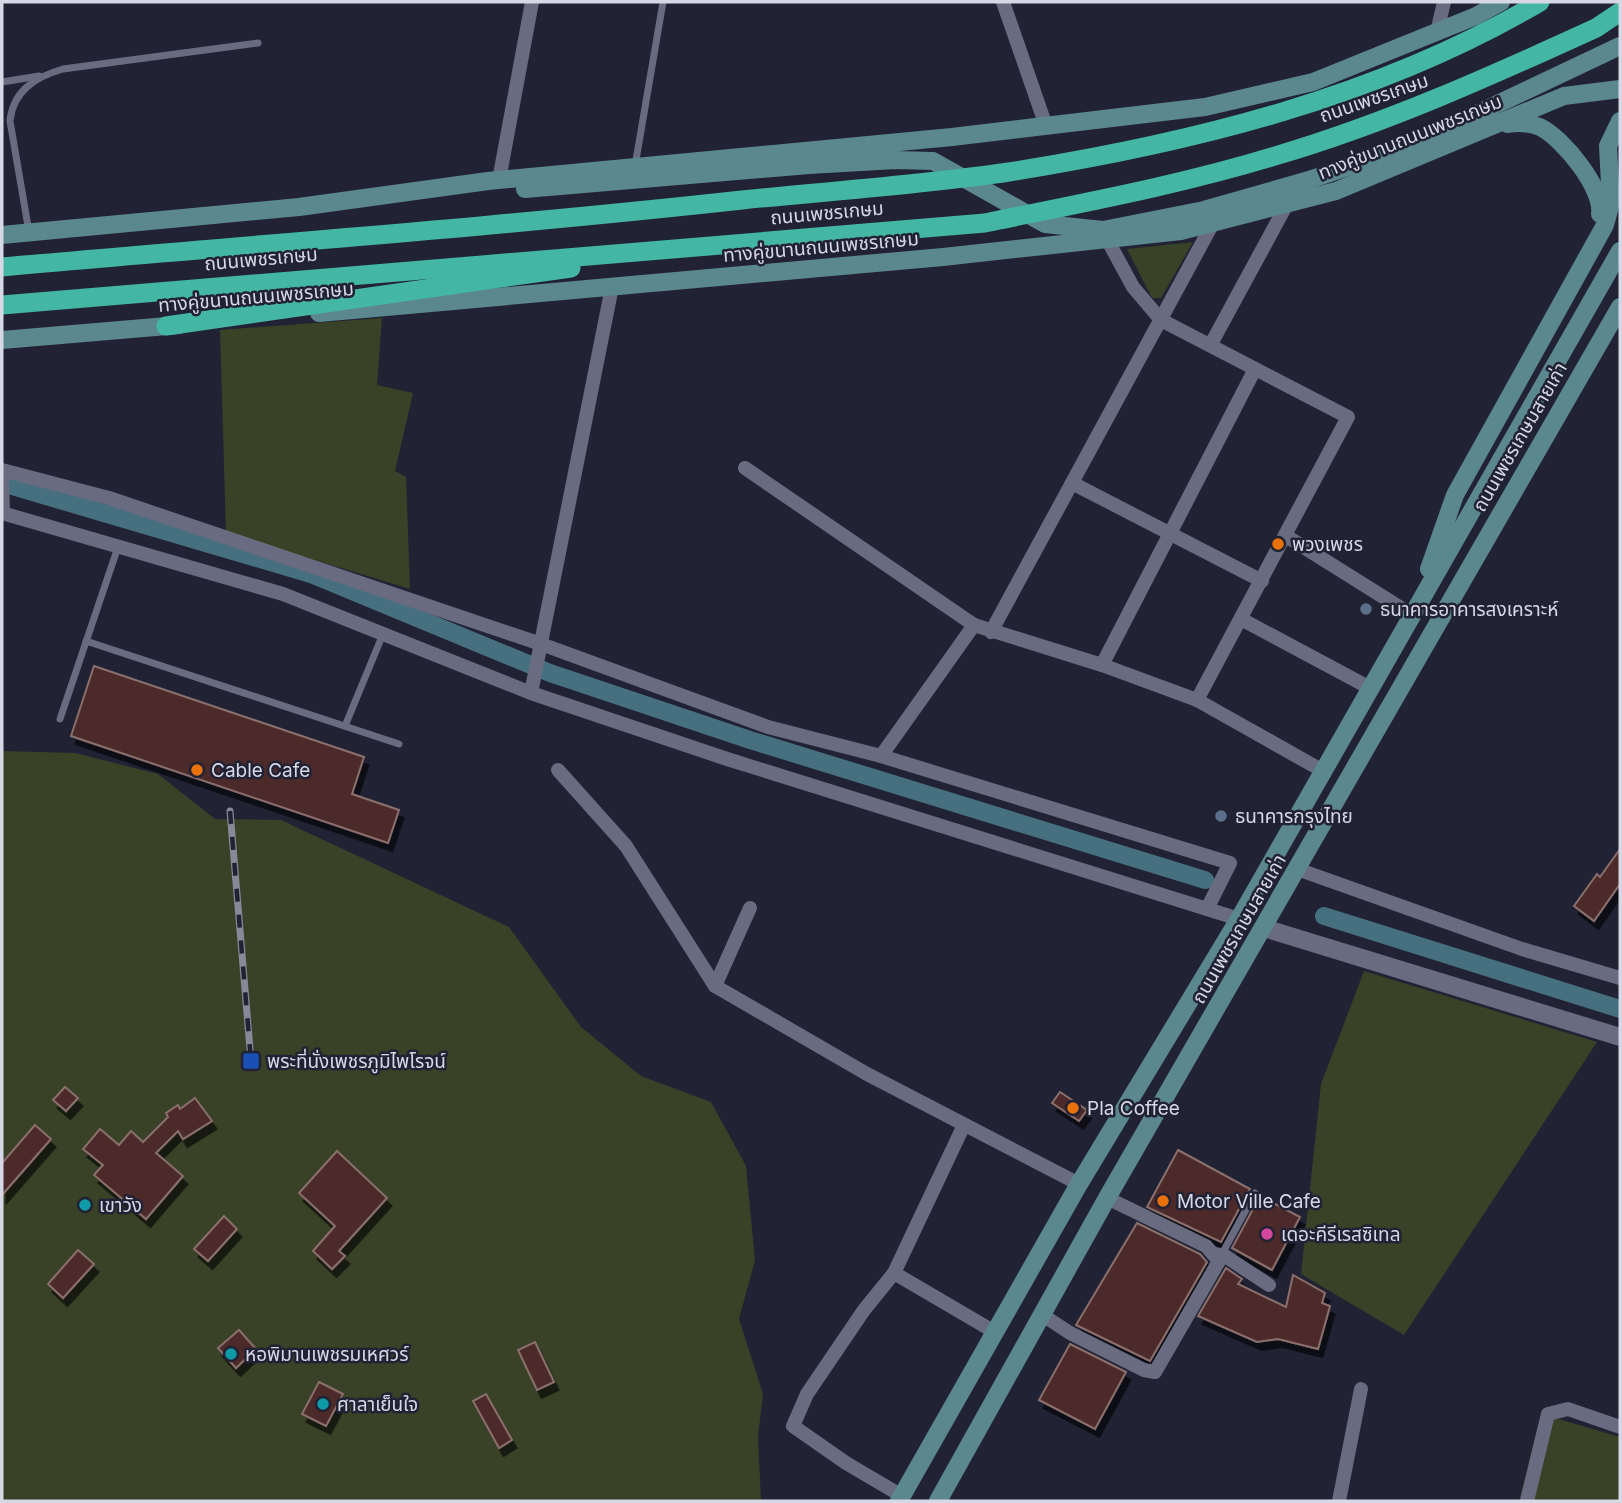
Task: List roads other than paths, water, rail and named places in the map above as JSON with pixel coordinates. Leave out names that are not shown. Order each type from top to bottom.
[{"type":"highway","name":"ถนนเพชรเกษม","points":[[2,267],[657,209],[1005,172],[1133,150],[1319,102],[1489,32],[1540,2]]},
{"type":"highway","name":"ถนนเพชรเกษม","points":[[2,305],[985,223],[1142,190],[1275,157],[1435,102],[1597,28],[1620,12]]},
{"type":"highway","points":[[166,326],[763,241]]},
{"type":"main road","points":[[299,207],[499,180],[1046,126],[1205,107],[1313,82],[1437,32],[1501,2]]},
{"type":"main road","points":[[2,235],[299,207],[896,160],[933,161],[1045,224],[1103,230],[1209,217],[1407,147],[1620,46]]},
{"type":"main road","name":"ทางคู่ขนานถนนเพชรเกษม","points":[[2,340],[612,286],[1181,231],[1209,217],[1287,204],[1336,191],[1564,96],[1620,89]]},
{"type":"main road","points":[[1412,615],[1455,495],[1605,225],[1611,203],[1608,146],[1620,121]]},
{"type":"main road","points":[[1499,125],[1518,122],[1542,128],[1553,136],[1593,183],[1602,204],[1599,221],[1580,270]]},
{"type":"main road","name":"ถนนเพชรเกษมสายเก่า","points":[[900,1499],[993,1331],[1239,919],[1620,251]]},
{"type":"main road","name":"ถนนเพชรเกษมสายเก่า","points":[[938,1501],[1107,1198],[1620,307]]},
{"type":"street","points":[[499,180],[532,2]]},
{"type":"street","points":[[1003,2],[1046,126]]},
{"type":"street","points":[[1437,32],[1444,2]]},
{"type":"street","points":[[1211,344],[1287,204]]},
{"type":"street","points":[[991,632],[1161,320],[1209,217]]},
{"type":"street","points":[[1107,239],[1133,287],[1161,320],[1348,416],[1197,699]]},
{"type":"street","points":[[533,688],[612,286]]},
{"type":"street","points":[[1102,665],[1255,369]]},
{"type":"street","points":[[745,468],[974,625],[1102,665],[1197,699],[1323,771]]},
{"type":"street","points":[[2,470],[109,498],[768,727],[881,756],[1230,863],[1207,909]]},
{"type":"street","points":[[2,480],[2,514],[283,594],[383,634],[724,758],[1239,919]]},
{"type":"street","points":[[1072,482],[1262,581]]},
{"type":"street","points":[[1286,536],[1412,615]]},
{"type":"street","points":[[1241,619],[1370,688]]},
{"type":"street","points":[[881,756],[974,625]]},
{"type":"street","points":[[558,769],[626,846],[715,986],[867,1074],[1079,1184]]},
{"type":"street","points":[[1297,869],[1522,949],[1620,978]]},
{"type":"street","points":[[715,986],[750,908]]},
{"type":"street","points":[[1264,928],[1620,1037]]},
{"type":"street","points":[[900,1499],[793,1426],[807,1394],[864,1310],[894,1273],[964,1125]]},
{"type":"street","points":[[1107,1198],[1206,1246],[1269,1285]]},
{"type":"street","points":[[1041,1314],[1082,1340],[1144,1370],[1155,1371],[1219,1261],[1218,1254]]},
{"type":"street","points":[[894,1273],[993,1331]]},
{"type":"street","points":[[1339,1501],[1361,1389]]},
{"type":"street","points":[[1527,1501],[1548,1414],[1568,1409],[1620,1427]]},
{"type":"lane","points":[[635,167],[663,2]]},
{"type":"lane","points":[[2,82],[63,69],[258,43]]},
{"type":"lane","points":[[29,233],[10,121],[11,107],[39,76]]},
{"type":"lane","points":[[60,719],[118,547]]},
{"type":"lane","points":[[345,726],[383,634]]},
{"type":"lane","points":[[86,641],[399,744]]},
{"type":"lane","points":[[1218,1254],[1255,1193]]},
{"type":"waterway","points":[[2,483],[311,574],[550,673],[750,740],[1205,880]]},
{"type":"waterway","points":[[1324,916],[1620,1009]]},
{"type":"railway","points":[[230,811],[251,1061]]},
{"type":"place","name":"พวงเพชร","points":[[1278,544]]},
{"type":"place","name":"ธนาคารอาคารสงเคราะห์","points":[[1366,609]]},
{"type":"place","name":"Cable Cafe","points":[[197,770]]},
{"type":"place","name":"ธนาคารกรุงไทย","points":[[1221,816]]},
{"type":"place","name":"พระที่นั่งเพชรภูมิไพโรจน์","points":[[251,1061]]},
{"type":"place","name":"Pla Coffee","points":[[1073,1108]]},
{"type":"place","name":"Motor Ville Cafe","points":[[1163,1201]]},
{"type":"place","name":"เขาวัง","points":[[85,1205]]},
{"type":"place","name":"เดอะคีรีเรสซิเทล","points":[[1267,1234]]},
{"type":"place","name":"หอพิมานเพชรมเหศวร์","points":[[231,1354]]},
{"type":"place","name":"ศาลาเย็นใจ","points":[[323,1404]]}]
